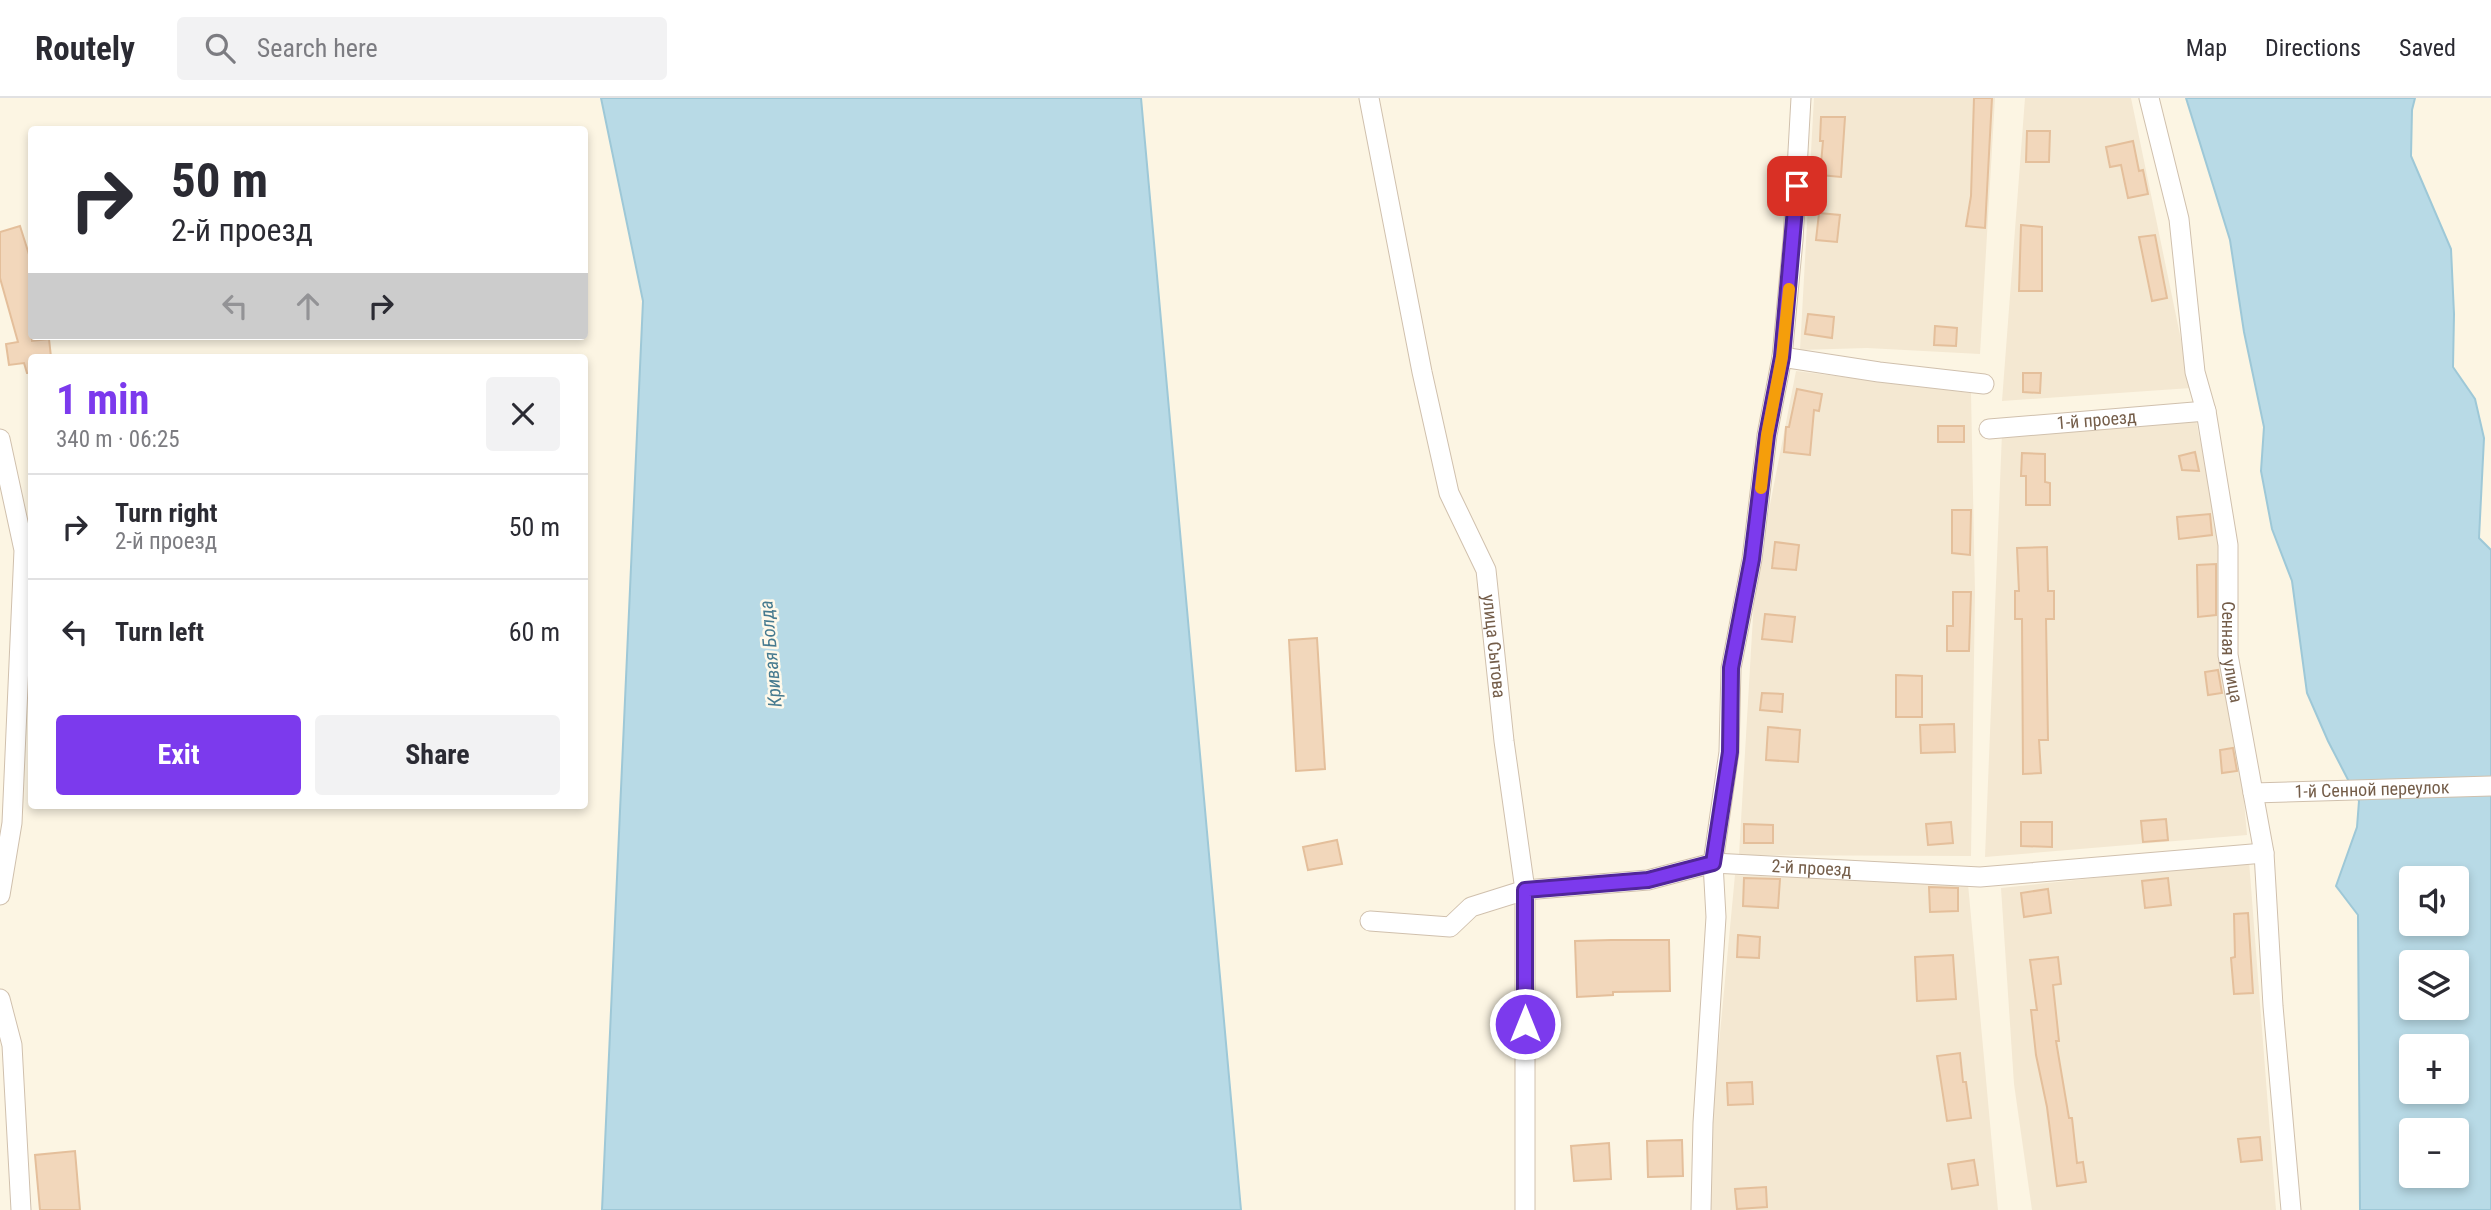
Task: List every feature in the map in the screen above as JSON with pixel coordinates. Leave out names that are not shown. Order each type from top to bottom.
[{"type":"street","name":"улица Сытова","points":[[1369,98],[1422,372],[1449,493],[1486,570],[1504,741],[1525,890],[1525,1210]]},
{"type":"street","points":[[1701,1210],[1703,1123],[1716,917],[1713,863],[1730,752],[1731,668],[1752,559],[1767,435],[1782,357],[1793,240],[1801,98]]},
{"type":"street","name":"Сенная улица","points":[[2150,98],[2179,219],[2194,373],[2206,411],[2228,545],[2228,654],[2264,853],[2273,1006],[2291,1210]]},
{"type":"street","points":[[1782,357],[1879,372],[1984,383]]},
{"type":"street","name":"1-й проезд","points":[[1989,429],[2206,411]]},
{"type":"street","points":[[0,439],[24,550],[12,823],[0,895]]},
{"type":"street","name":"1-й Сенной переулок","points":[[2252,793],[2491,786]]},
{"type":"street","name":"2-й проезд","points":[[1370,921],[1450,928],[1471,907],[1525,890],[1648,880],[1713,863],[1980,877],[2264,853]]},
{"type":"street","points":[[0,999],[12,1045],[21,1210]]},
{"type":"shaded area","points":[[1814,98],[1995,98],[1980,354],[1867,348],[1800,350]]},
{"type":"shaded area","points":[[2025,98],[2131,98],[2191,388],[2002,401]]},
{"type":"shaded area","points":[[1796,371],[1971,393],[1975,593],[1971,856],[1739,855],[1755,582]]},
{"type":"shaded area","points":[[2196,420],[2222,550],[2247,835],[1985,857],[2002,433]]},
{"type":"shaded area","points":[[2249,861],[2276,1210],[2032,1210],[2014,1084],[2001,888]]},
{"type":"shaded area","points":[[1735,875],[1968,884],[1998,1210],[1708,1210],[1715,1086]]},
{"type":"water","name":"Кривая Болда","points":[[601,98],[1141,98],[1241,1210],[602,1210],[643,301]]},
{"type":"water","points":[[2186,98],[2415,98],[2412,110],[2411,156],[2451,249],[2453,367],[2475,399],[2484,438],[2479,538],[2491,550],[2491,1210],[2360,1210],[2358,915],[2336,886],[2357,827],[2359,801],[2307,693],[2292,581],[2272,529],[2261,471],[2264,427],[2244,332],[2230,240]]},
{"type":"building","points":[[1974,98],[1992,98],[1985,228],[1966,226],[1971,196]]},
{"type":"building","points":[[1821,117],[1845,117],[1841,177],[1820,175],[1823,141],[1820,141]]},
{"type":"building","points":[[2027,131],[2050,131],[2049,162],[2026,162]]},
{"type":"building","points":[[2133,141],[2139,171],[2143,170],[2148,194],[2128,198],[2121,165],[2110,167],[2106,147]]},
{"type":"building","points":[[1819,213],[1840,215],[1837,242],[1816,240]]},
{"type":"building","points":[[2021,225],[2042,227],[2042,291],[2019,291]]},
{"type":"building","points":[[20,226],[28,251],[28,340],[49,340],[51,354],[28,354],[28,373],[24,363],[9,365],[6,344],[18,342],[0,278],[0,232]]},
{"type":"building","points":[[2155,235],[2167,298],[2152,301],[2139,237]]},
{"type":"building","points":[[1808,314],[1834,317],[1832,338],[1805,334]]},
{"type":"building","points":[[1935,326],[1957,328],[1956,346],[1934,345]]},
{"type":"building","points":[[2023,373],[2041,373],[2040,393],[2023,392]]},
{"type":"building","points":[[1797,389],[1822,394],[1819,411],[1814,410],[1810,455],[1784,452],[1786,427],[1789,427]]},
{"type":"building","points":[[1938,426],[1964,426],[1964,442],[1938,442]]},
{"type":"building","points":[[2195,452],[2199,471],[2182,470],[2179,456]]},
{"type":"building","points":[[2022,453],[2045,454],[2045,482],[2050,483],[2050,505],[2026,505],[2026,476],[2021,476]]},
{"type":"building","points":[[1952,510],[1971,510],[1970,555],[1952,553]]},
{"type":"building","points":[[2210,514],[2212,535],[2179,539],[2177,517]]},
{"type":"building","points":[[1775,542],[1799,545],[1796,570],[1772,568]]},
{"type":"building","points":[[2047,547],[2048,591],[2054,591],[2054,619],[2046,619],[2048,740],[2039,740],[2041,773],[2023,774],[2022,619],[2015,619],[2015,591],[2019,591],[2017,548]]},
{"type":"building","points":[[2216,564],[2216,615],[2198,617],[2197,565]]},
{"type":"building","points":[[1953,592],[1971,592],[1969,651],[1947,651],[1947,626],[1953,626]]},
{"type":"building","points":[[1765,614],[1795,617],[1792,642],[1762,639]]},
{"type":"building","points":[[1317,638],[1325,769],[1296,771],[1289,640]]},
{"type":"building","points":[[2218,670],[2222,693],[2208,695],[2205,672]]},
{"type":"building","points":[[1896,675],[1922,676],[1922,717],[1896,717]]},
{"type":"building","points":[[1762,693],[1783,694],[1782,712],[1760,710]]},
{"type":"building","points":[[1954,724],[1955,752],[1921,753],[1920,725]]},
{"type":"building","points":[[1768,727],[1800,730],[1798,762],[1766,760]]},
{"type":"building","points":[[2233,748],[2237,771],[2222,773],[2220,750]]},
{"type":"building","points":[[2166,819],[2168,840],[2143,842],[2141,821]]},
{"type":"building","points":[[1951,822],[1953,843],[1928,845],[1926,824]]},
{"type":"building","points":[[2021,822],[2052,822],[2052,847],[2021,846]]},
{"type":"building","points":[[1744,824],[1773,825],[1773,843],[1744,843]]},
{"type":"building","points":[[1337,840],[1342,864],[1308,870],[1303,847]]},
{"type":"building","points":[[1744,878],[1780,879],[1778,908],[1743,906]]},
{"type":"building","points":[[2168,878],[2171,905],[2145,908],[2142,881]]},
{"type":"building","points":[[1929,887],[1958,888],[1958,911],[1930,912]]},
{"type":"building","points":[[2048,889],[2051,913],[2024,917],[2021,893]]},
{"type":"building","points":[[2248,913],[2253,993],[2234,994],[2231,958],[2235,957],[2234,914]]},
{"type":"building","points":[[1738,935],[1760,937],[1759,958],[1737,957]]},
{"type":"building","points":[[1669,940],[1670,991],[1613,992],[1613,995],[1577,997],[1575,941]]},
{"type":"building","points":[[1953,955],[1956,999],[1917,1001],[1915,957]]},
{"type":"building","points":[[2058,957],[2061,984],[2053,985],[2059,1041],[2056,1041],[2069,1118],[2072,1118],[2077,1163],[2083,1162],[2086,1182],[2057,1186],[2047,1107],[2036,1055],[2031,1010],[2037,1010],[2030,960]]},
{"type":"building","points":[[1960,1053],[1971,1118],[1947,1121],[1937,1056]]},
{"type":"building","points":[[1752,1082],[1753,1104],[1728,1105],[1727,1083]]},
{"type":"building","points":[[2260,1137],[2262,1160],[2241,1162],[2238,1139]]},
{"type":"building","points":[[1682,1140],[1683,1176],[1648,1177],[1647,1141]]},
{"type":"building","points":[[1609,1143],[1611,1179],[1574,1181],[1571,1146]]},
{"type":"building","points":[[75,1151],[80,1210],[40,1210],[35,1155]]},
{"type":"building","points":[[1974,1160],[1978,1185],[1952,1189],[1948,1164]]},
{"type":"building","points":[[1766,1187],[1767,1207],[1737,1209],[1735,1189]]},
{"type":"slow traffic","points":[[1761,488],[1767,435],[1782,357],[1789,289]]},
{"type":"route","points":[[1525,1024],[1525,890],[1648,880],[1713,863],[1730,752],[1731,668],[1752,559],[1767,435],[1782,357],[1797,186]]}]
